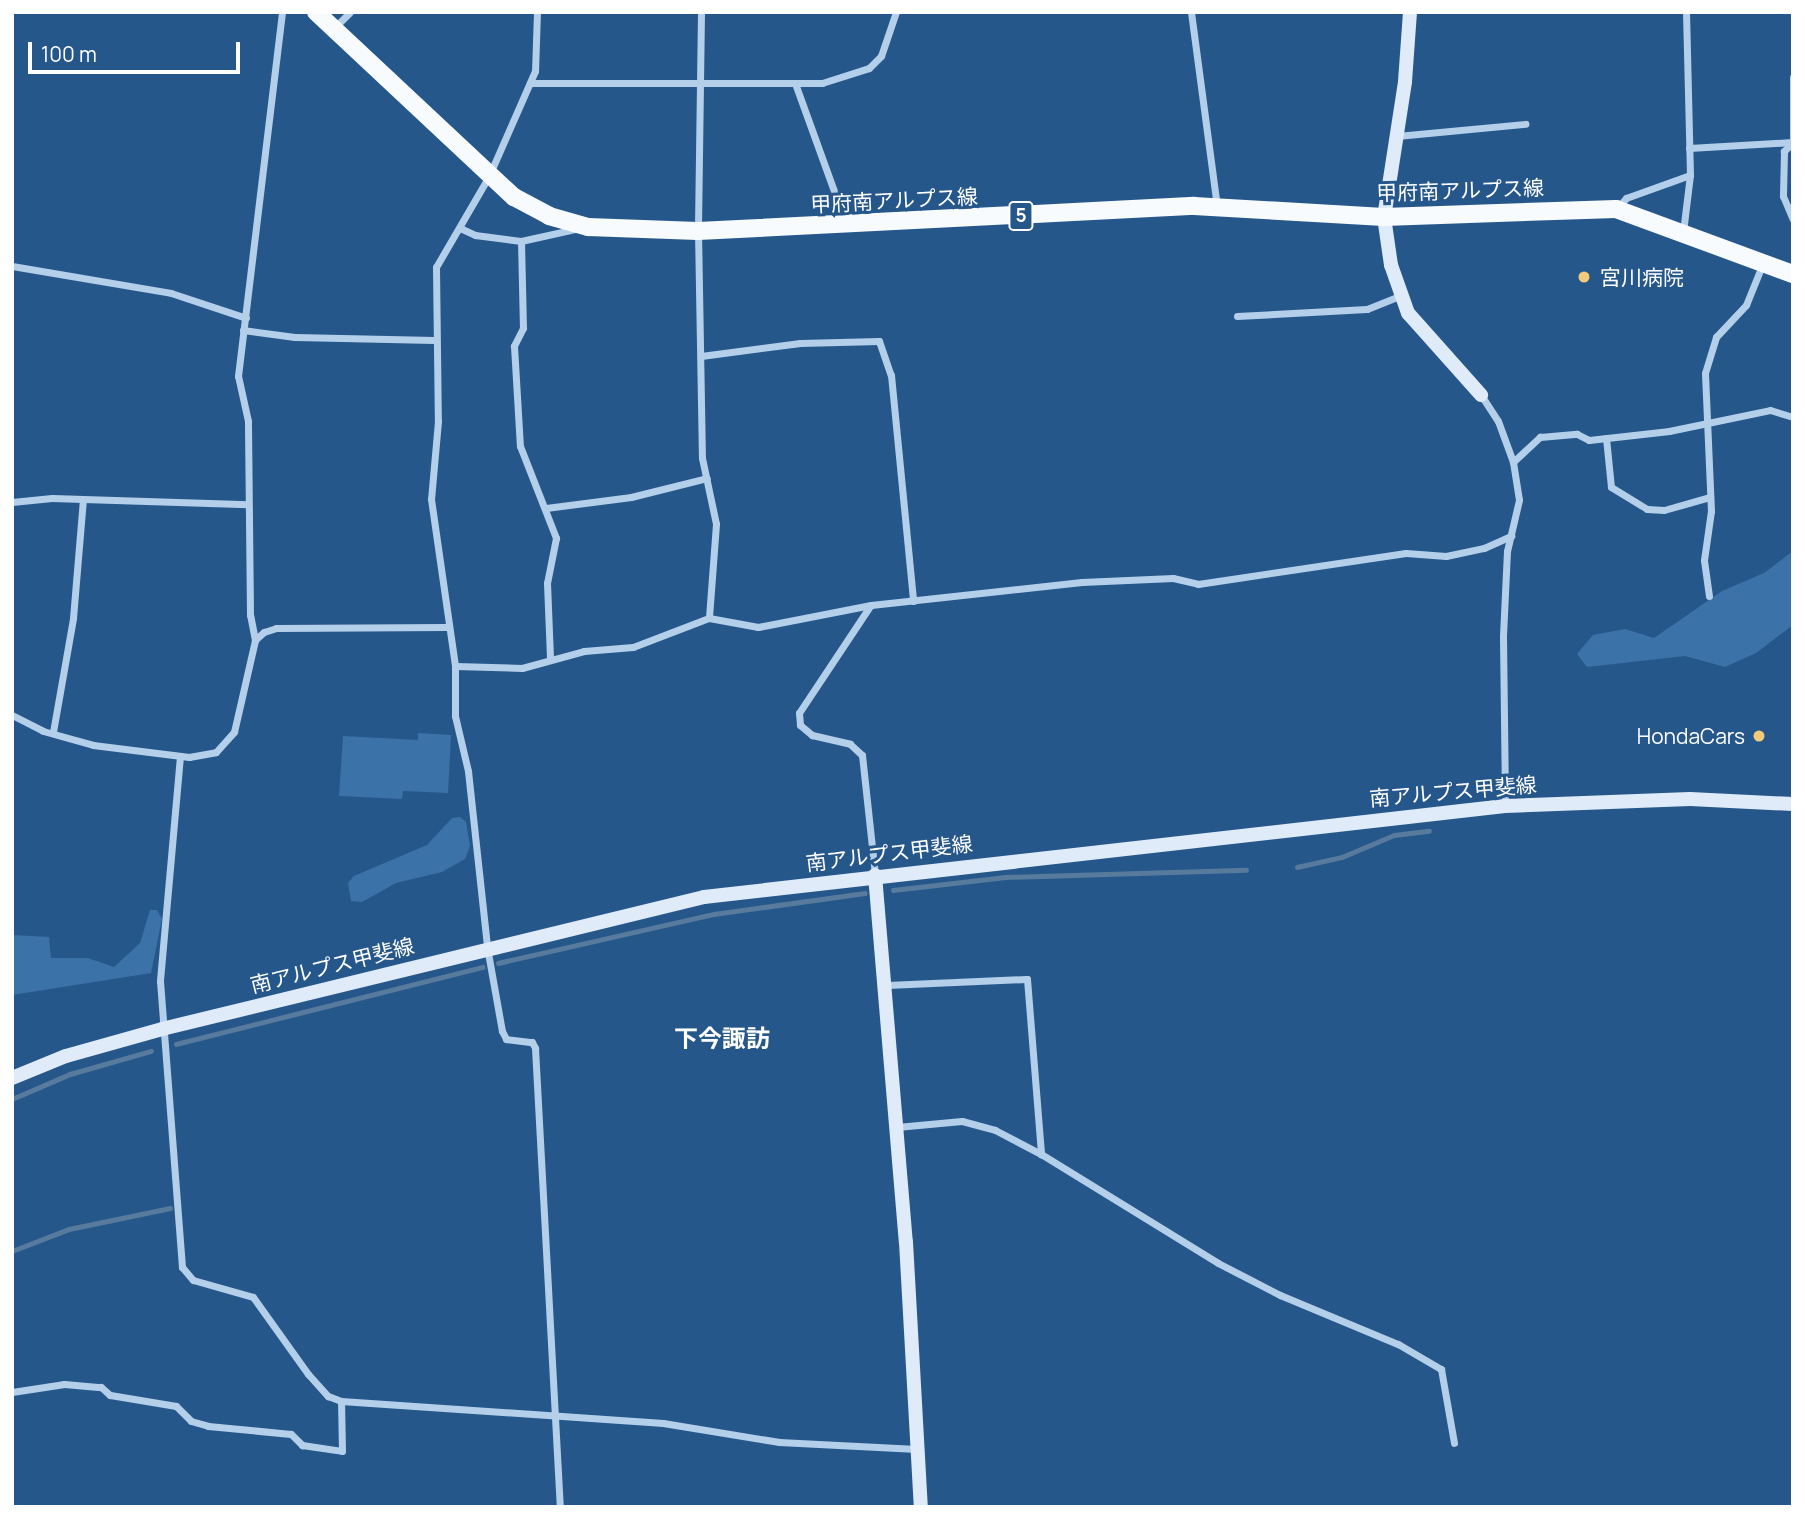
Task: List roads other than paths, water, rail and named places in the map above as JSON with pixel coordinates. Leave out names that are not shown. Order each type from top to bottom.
[{"type":"main road","name":"甲府南アルプス線","points":[[316,12],[489,176],[540,212],[588,227],[698,231],[1218,207],[1384,217],[1616,209],[1793,274]]},
{"type":"main road","points":[[1410,12],[1405,82],[1393,136],[1384,217],[1399,296],[1427,337],[1481,395]]},
{"type":"main road","name":"南アルプス甲斐線","points":[[12,1078],[66,1056],[162,1029],[487,947],[704,897],[875,875],[1506,806],[1690,799],[1793,804]]},
{"type":"main road","points":[[875,875],[887,985],[921,1507]]},
{"type":"street","points":[[12,715],[93,745],[180,756],[216,752],[227,744],[256,640],[250,615],[248,421],[238,376],[282,12]]},
{"type":"street","points":[[333,28],[349,12]]},
{"type":"street","points":[[537,12],[537,53],[530,83],[489,176],[436,267],[438,421],[431,499],[446,627],[455,666],[455,716],[468,771],[487,947],[502,1031],[506,1039],[533,1042],[534,1048],[560,1507]]},
{"type":"street","points":[[701,12],[698,231],[701,356],[707,478],[716,524],[709,618]]},
{"type":"street","points":[[530,83],[796,86],[869,68],[881,56],[896,12]]},
{"type":"street","points":[[1191,12],[1218,207]]},
{"type":"street","points":[[1683,233],[1690,175],[1686,12]]},
{"type":"street","points":[[1793,77],[1793,142],[1784,152],[1783,196],[1793,219]]},
{"type":"street","points":[[796,86],[846,225]]},
{"type":"street","points":[[1393,136],[1525,124]]},
{"type":"street","points":[[1689,148],[1793,142]]},
{"type":"street","points":[[1616,209],[1626,198],[1690,175]]},
{"type":"street","points":[[460,228],[475,235],[521,241],[588,227]]},
{"type":"street","points":[[521,241],[523,328],[514,345],[520,446],[556,538],[547,583],[550,659]]},
{"type":"street","points":[[1709,596],[1704,560],[1710,497],[1705,373],[1716,337],[1746,305],[1764,262]]},
{"type":"street","points":[[12,266],[171,293],[246,318]]},
{"type":"street","points":[[1237,316],[1367,309],[1399,296]]},
{"type":"street","points":[[243,330],[295,337],[435,340]]},
{"type":"street","points":[[701,356],[800,343],[879,341],[891,375],[913,601]]},
{"type":"street","points":[[1481,395],[1498,421],[1513,462],[1519,500],[1511,536],[1503,637],[1506,806]]},
{"type":"street","points":[[1513,462],[1540,437],[1577,434],[1589,440],[1770,410],[1793,417]]},
{"type":"street","points":[[1606,438],[1611,487],[1647,509],[1664,510],[1710,497]]},
{"type":"street","points":[[546,508],[631,497],[707,478]]},
{"type":"street","points":[[12,502],[83,499],[248,504]]},
{"type":"street","points":[[53,732],[73,618],[83,499]]},
{"type":"street","points":[[455,666],[522,668],[550,659],[633,647],[709,618],[758,627],[871,605],[1082,582],[1173,578],[1198,584],[1406,554],[1446,556],[1485,548],[1511,536]]},
{"type":"street","points":[[871,605],[799,713],[800,725],[812,735],[850,744],[862,755],[875,875]]},
{"type":"street","points":[[256,640],[276,628],[446,627]]},
{"type":"street","points":[[180,756],[160,981],[182,1268],[193,1280],[253,1297],[307,1374],[328,1396],[341,1401],[557,1419],[663,1423],[779,1443],[918,1449]]},
{"type":"street","points":[[887,985],[1027,979],[1041,1154]]},
{"type":"street","points":[[897,1127],[962,1121],[995,1130],[1041,1154],[1218,1263],[1398,1344],[1441,1369],[1454,1443]]},
{"type":"street","points":[[12,1392],[64,1384],[101,1387],[110,1395],[176,1406],[191,1421],[208,1426],[291,1434],[302,1446],[342,1451],[341,1401]]},
{"type":"waterway","points":[[1297,867],[1342,857],[1394,835],[1429,831]]},
{"type":"waterway","points":[[893,890],[1005,877],[1246,870]]},
{"type":"waterway","points":[[498,963],[714,914],[865,893]]},
{"type":"waterway","points":[[176,1044],[482,967]]},
{"type":"waterway","points":[[12,1099],[70,1074],[151,1051]]},
{"type":"waterway","points":[[12,1251],[69,1229],[170,1208]]},
{"type":"place","name":"宮川病院","points":[[1584,277]]},
{"type":"place","name":"HondaCars","points":[[1759,736]]},
{"type":"district","name":"下今諏訪","points":[[722,1038]]}]
